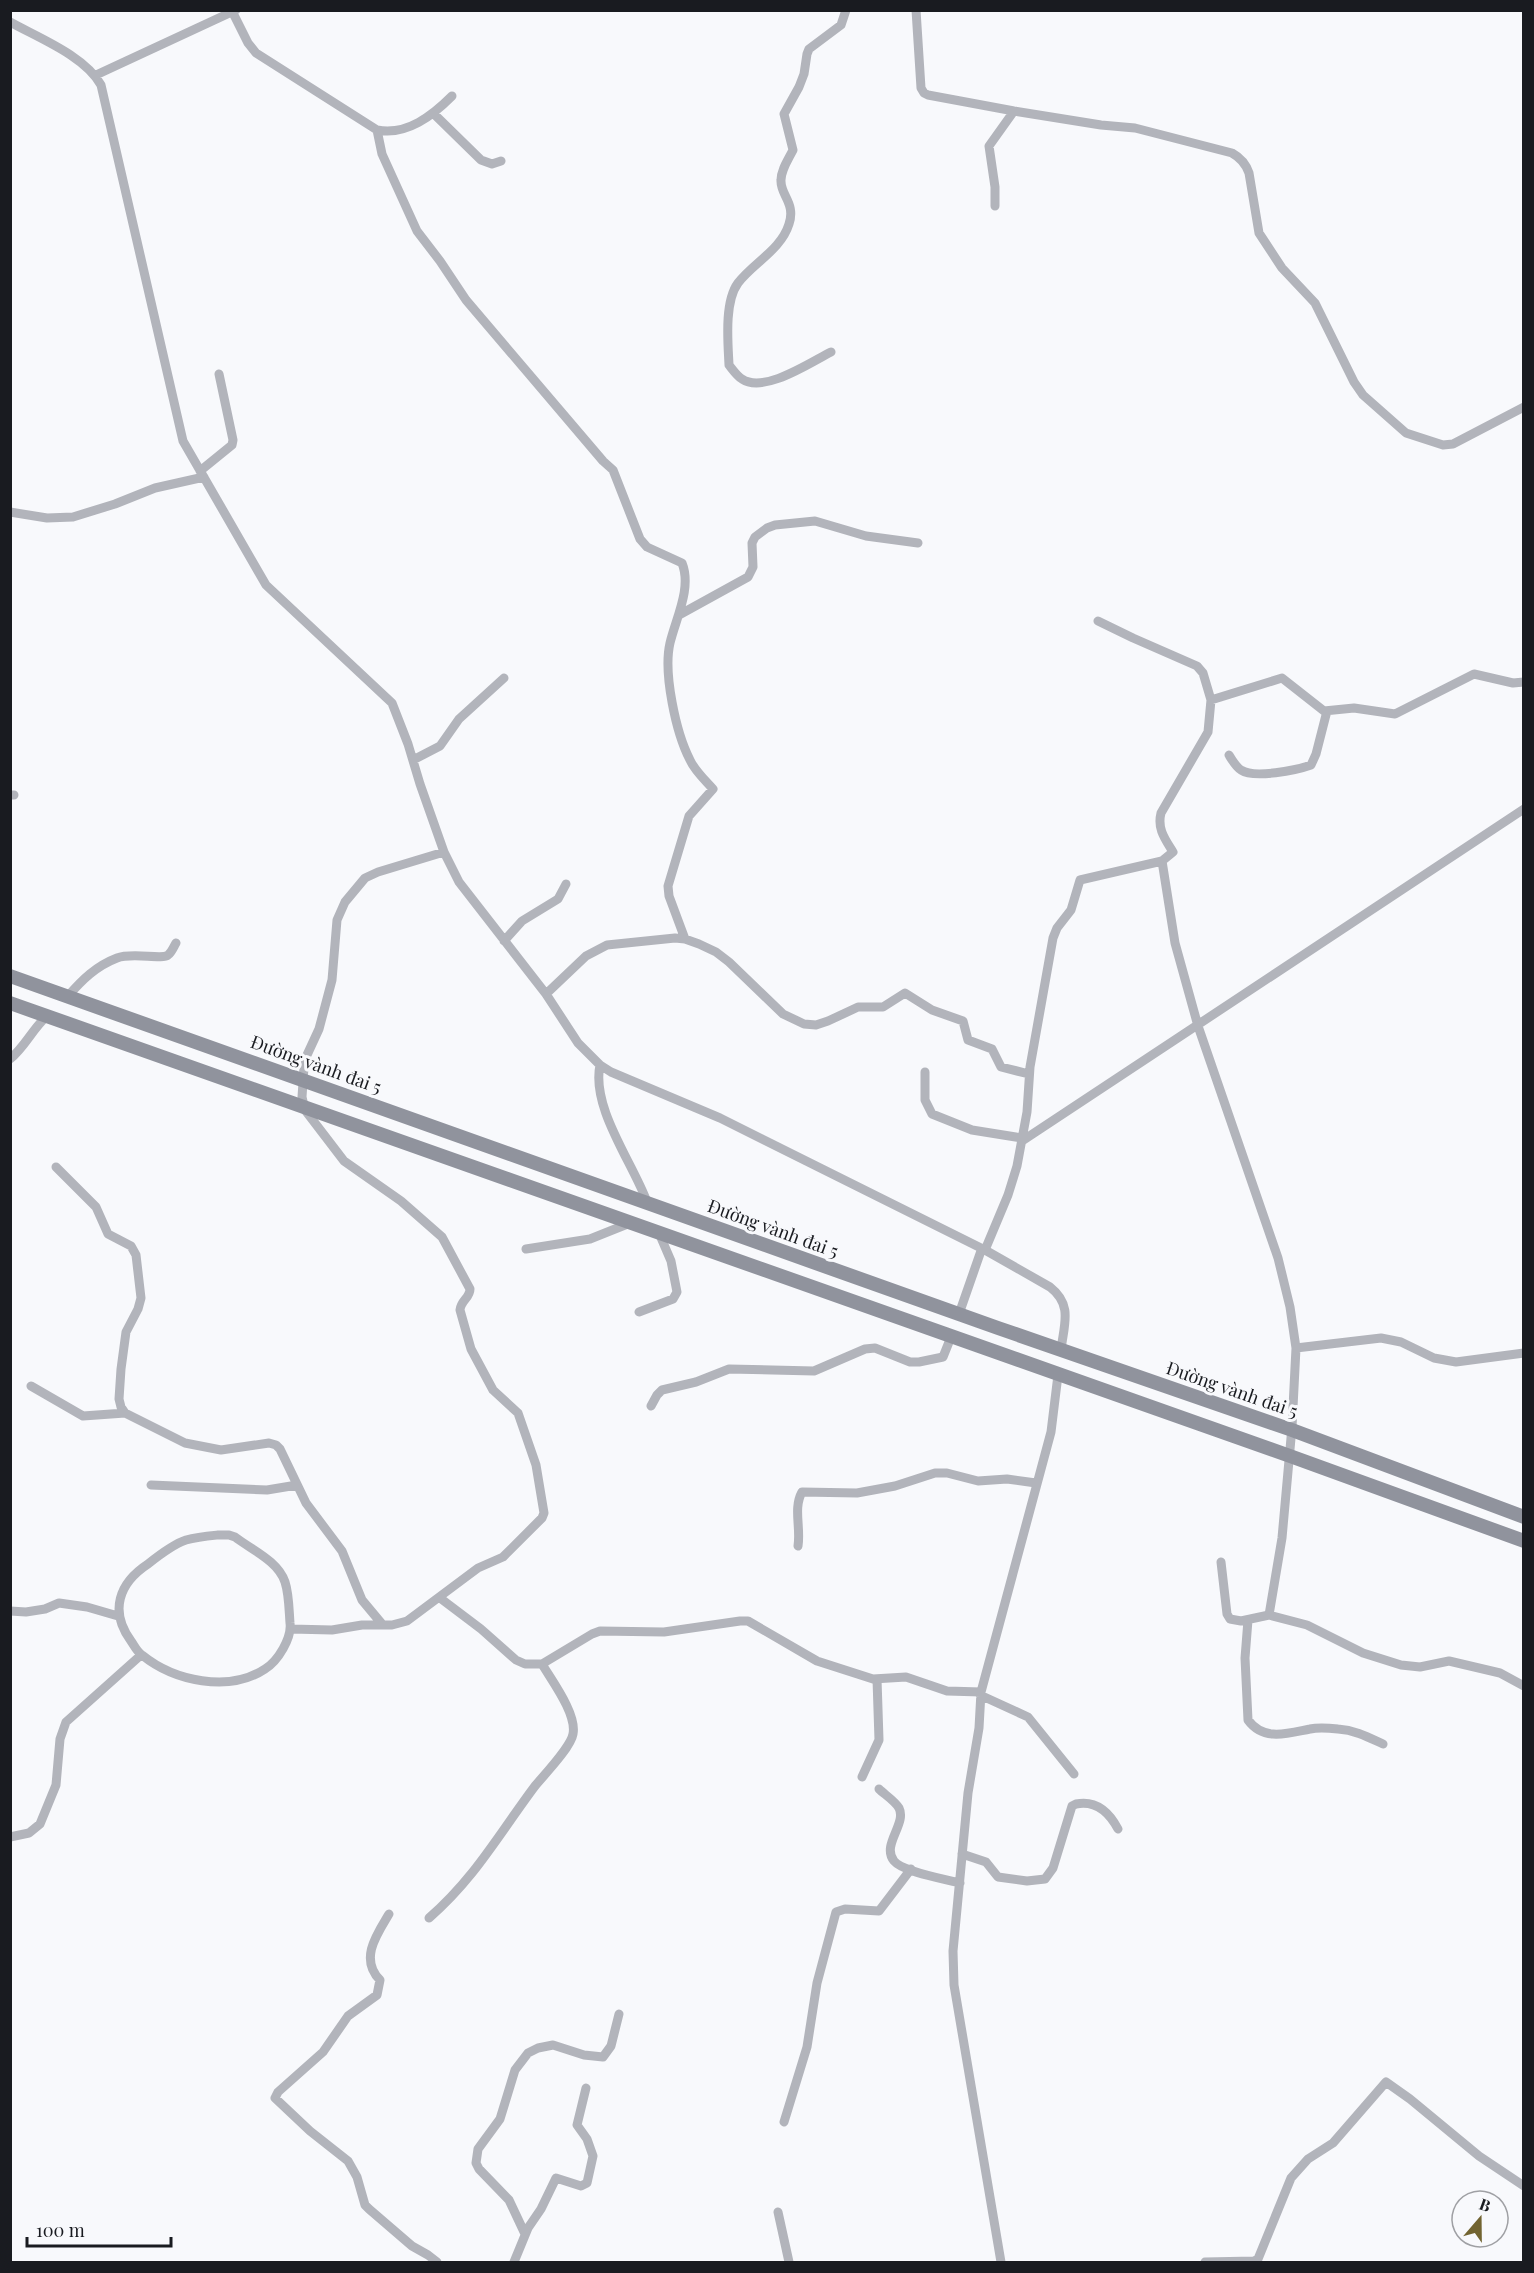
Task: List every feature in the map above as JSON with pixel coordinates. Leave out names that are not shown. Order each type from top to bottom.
[{"type":"main road","name":"Đường vành đai 5","points":[[10,976],[959,1314],[1292,1430],[1524,1517]]},
{"type":"main road","points":[[10,1003],[1524,1541]]},
{"type":"street","points":[[831,352],[776,380],[753,383],[742,379],[729,365],[727,332],[732,296],[737,284],[784,236],[791,216],[790,205],[780,183],[783,170],[793,150],[785,110],[800,87],[809,49],[841,25],[846,10]]},
{"type":"street","points":[[916,10],[921,88],[924,93],[1014,111],[1135,128],[1232,153],[1238,157],[1246,165],[1249,174],[1259,233],[1282,268],[1316,303],[1353,382],[1363,395],[1407,433],[1443,445],[1453,444],[1524,407]]},
{"type":"street","points":[[96,75],[235,12],[248,44],[256,52],[377,130],[385,132],[402,129],[434,114],[452,96]]},
{"type":"street","points":[[10,22],[83,63],[96,75],[101,85],[179,430],[202,474],[273,594],[354,669],[384,693],[392,703],[444,852],[468,896],[546,994],[579,1044],[600,1065],[624,1078],[720,1118],[983,1249],[1036,1279],[1059,1294],[1065,1303],[1061,1350]]},
{"type":"street","points":[[995,206],[995,187],[989,146],[1014,111]]},
{"type":"street","points":[[434,114],[481,160],[492,164],[501,161]]},
{"type":"street","points":[[377,130],[382,154],[412,222],[461,293],[613,470],[640,539],[647,547],[682,563],[686,579],[669,650],[672,704],[690,761],[713,789],[689,816],[668,886],[669,896],[685,939]]},
{"type":"street","points":[[10,512],[47,518],[74,517],[202,474],[232,445],[233,440],[219,374]]},
{"type":"street","points":[[679,615],[747,577],[753,567],[752,543],[755,537],[775,525],[815,521],[866,536],[918,543]]},
{"type":"street","points":[[959,1314],[983,1249],[1008,1195],[1028,1112],[1029,1074],[1053,938],[1057,928],[1071,910],[1080,880],[1162,861],[1173,852],[1160,830],[1161,813],[1208,732],[1211,700],[1203,673],[1197,666],[1098,621]]},
{"type":"street","points":[[1211,700],[1282,678],[1319,709],[1327,711],[1354,708],[1395,714],[1474,674],[1513,683],[1524,682]]},
{"type":"street","points":[[413,760],[440,746],[459,719],[504,678]]},
{"type":"street","points":[[1229,755],[1240,770],[1248,773],[1297,770],[1311,765],[1327,711]]},
{"type":"street","points":[[924,1072],[925,1100],[932,1114],[972,1130],[1022,1139],[1198,1026],[1524,809]]},
{"type":"street","points":[[291,1629],[323,1631],[362,1624],[400,1624],[407,1621],[478,1568],[503,1557],[542,1518],[544,1507],[536,1465],[518,1413],[493,1390],[471,1349],[460,1310],[460,1305],[468,1296],[470,1289],[442,1237],[401,1201],[344,1161],[304,1107],[302,1097],[307,1054],[320,1029],[332,980],[337,920],[345,902],[365,878],[444,852]]},
{"type":"street","points":[[1162,861],[1175,943],[1198,1026],[1280,1266],[1290,1307],[1296,1348],[1292,1430],[1282,1538],[1269,1616]]},
{"type":"street","points":[[504,941],[522,921],[558,899],[566,884]]},
{"type":"street","points":[[546,994],[596,950],[607,945],[685,939],[716,952],[773,1006],[804,1024],[822,1023],[858,1007],[883,1007],[904,993],[938,1013],[963,1021],[968,1040],[992,1049],[1001,1067],[1029,1074]]},
{"type":"street","points":[[68,996],[88,974],[116,958],[135,954],[163,957],[170,953],[176,942]]},
{"type":"street","points":[[10,1059],[23,1048],[47,1016]]},
{"type":"street","points":[[600,1065],[598,1082],[609,1121],[647,1202]]},
{"type":"street","points":[[56,1167],[96,1207],[108,1234],[131,1246],[136,1255],[141,1298],[126,1332],[120,1399],[125,1413],[185,1443],[221,1450],[276,1444],[310,1509],[342,1551],[362,1600],[382,1624]]},
{"type":"street","points":[[526,1249],[590,1239],[630,1223]]},
{"type":"street","points":[[639,1312],[673,1299],[677,1293],[670,1261],[659,1233]]},
{"type":"street","points":[[651,1406],[662,1390],[702,1380],[729,1369],[814,1371],[865,1349],[875,1348],[901,1359],[919,1362],[943,1357],[951,1337]]},
{"type":"street","points":[[1296,1348],[1381,1338],[1401,1342],[1434,1358],[1456,1362],[1524,1353]]},
{"type":"street","points":[[1001,2262],[954,1985],[953,1951],[970,1781],[979,1728],[980,1693],[1051,1432],[1058,1375]]},
{"type":"street","points":[[31,1386],[83,1416],[125,1413]]},
{"type":"street","points":[[798,1546],[800,1525],[797,1509],[802,1492],[857,1493],[895,1486],[935,1473],[947,1473],[978,1481],[1007,1479],[1036,1484]]},
{"type":"street","points":[[151,1485],[267,1490],[297,1485]]},
{"type":"street","points":[[230,1535],[274,1564],[281,1573],[286,1584],[291,1629],[271,1666],[246,1679],[223,1684],[185,1676],[164,1668],[141,1655],[125,1633],[118,1616],[126,1584],[138,1570],[184,1540],[230,1535]]},
{"type":"street","points":[[1221,1562],[1227,1614],[1230,1619],[1248,1620],[1269,1616],[1307,1626],[1363,1653],[1401,1665],[1420,1667],[1449,1661],[1500,1673],[1524,1686]]},
{"type":"street","points":[[440,1598],[481,1629],[516,1660],[525,1664],[542,1664],[600,1631],[674,1631],[740,1621],[756,1625],[781,1642],[817,1661],[877,1679],[906,1677],[939,1689],[980,1693],[1028,1717],[1074,1774]]},
{"type":"street","points":[[10,1611],[26,1612],[45,1609],[59,1603],[87,1606],[118,1616]]},
{"type":"street","points":[[1248,1620],[1245,1658],[1248,1720],[1251,1725],[1258,1731],[1274,1734],[1295,1734],[1319,1728],[1338,1729],[1358,1732],[1383,1744]]},
{"type":"street","points":[[10,1837],[29,1833],[40,1824],[56,1785],[60,1739],[66,1722],[141,1655]]},
{"type":"street","points":[[429,1918],[450,1900],[475,1871],[570,1743],[573,1724],[561,1696],[542,1664]]},
{"type":"street","points":[[861,1778],[879,1740],[877,1679]]},
{"type":"street","points":[[879,1789],[898,1806],[900,1811],[890,1854],[894,1861],[911,1869],[960,1883]]},
{"type":"street","points":[[962,1854],[986,1862],[998,1877],[1014,1881],[1038,1881],[1045,1879],[1053,1868],[1072,1806],[1076,1803],[1099,1806],[1107,1811],[1118,1829]]},
{"type":"street","points":[[784,2122],[807,2047],[818,1983],[836,1912],[845,1909],[879,1911],[911,1869]]},
{"type":"street","points":[[389,1914],[375,1937],[370,1952],[374,1974],[380,1980],[377,1995],[348,2016],[322,2052],[278,2092],[275,2098],[310,2131],[348,2161],[354,2169],[365,2205],[412,2246],[437,2262]]},
{"type":"street","points":[[525,2234],[509,2200],[476,2163],[478,2149],[500,2119],[515,2070],[528,2053],[553,2045],[584,2055],[603,2057],[611,2046],[619,2014]]},
{"type":"street","points":[[1205,2262],[1258,2259],[1291,2178],[1308,2159],[1329,2147],[1386,2082],[1410,2098],[1479,2156],[1524,2186]]},
{"type":"street","points":[[514,2262],[525,2234],[541,2210],[556,2178],[581,2186],[587,2183],[593,2156],[587,2139],[578,2125],[586,2088]]},
{"type":"street","points":[[778,2212],[789,2262]]}]
